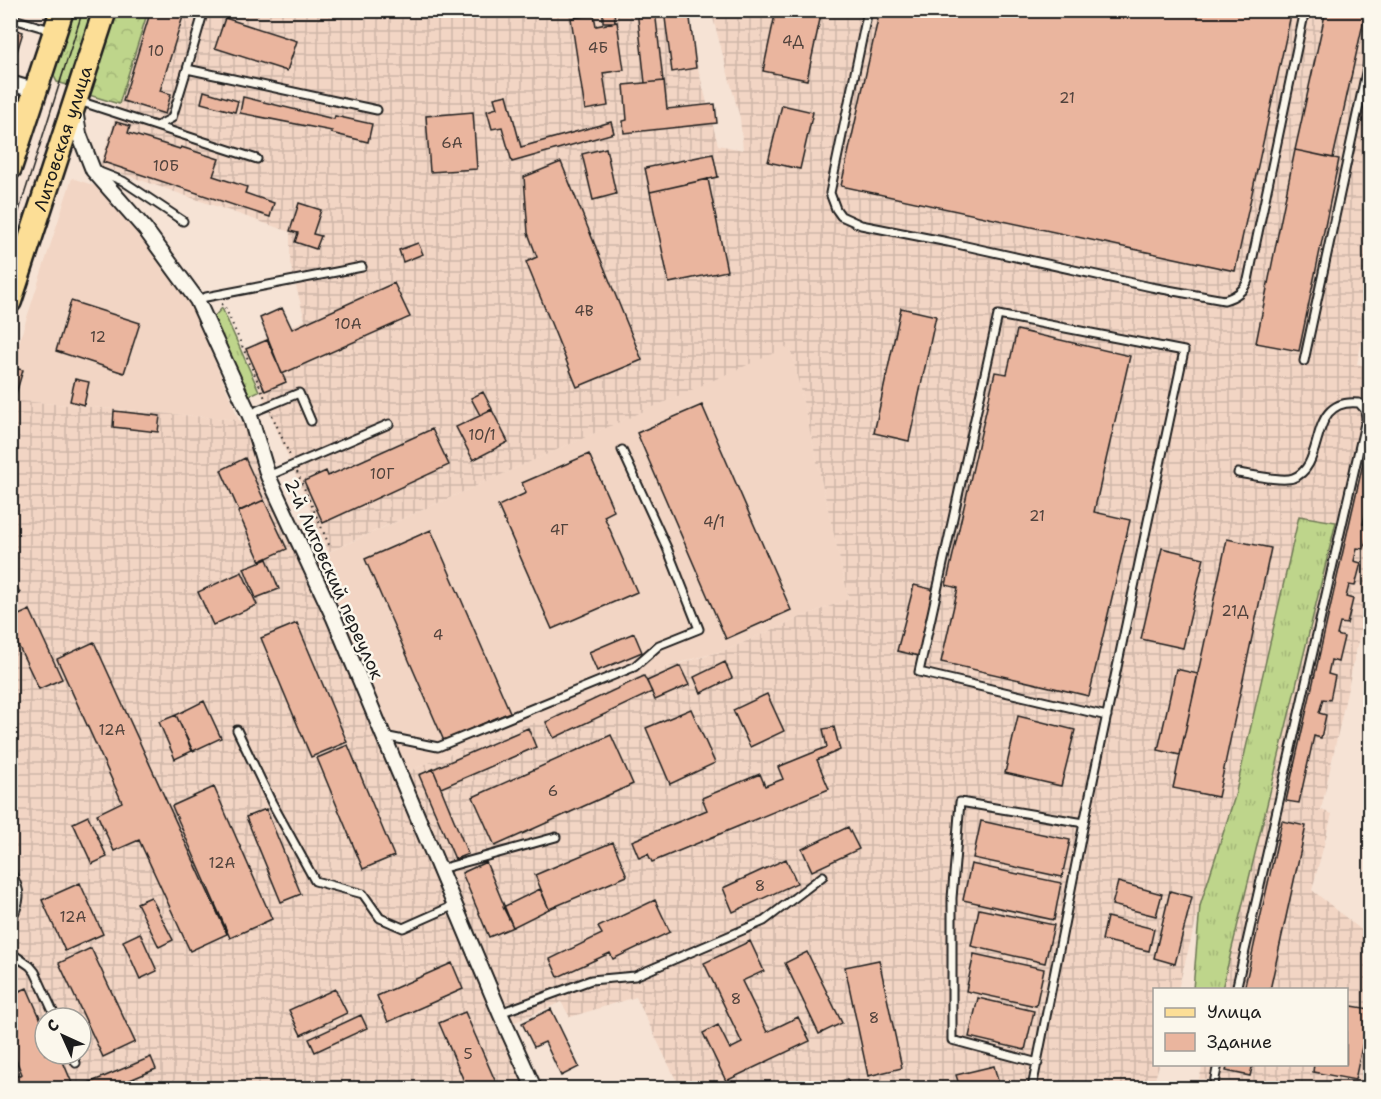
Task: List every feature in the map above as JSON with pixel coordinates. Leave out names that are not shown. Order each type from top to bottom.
[{"type":"main road","name":"Литовская улица","points":[[10,301],[105,10]]},
{"type":"main road","points":[[10,168],[59,21]]},
{"type":"main road","points":[[37,91],[75,102]]},
{"type":"street","points":[[10,83],[37,91]]},
{"type":"street","name":"2-й Литовский переулок","points":[[75,102],[79,134],[93,170],[145,229],[197,300],[250,416],[268,476],[334,618],[534,1089]]},
{"type":"lane","points":[[157,126],[172,118],[204,10]]},
{"type":"lane","points":[[868,10],[830,193],[836,210],[841,216],[861,225],[1174,292],[1224,300],[1240,292],[1248,280],[1305,10]]},
{"type":"lane","points":[[10,18],[59,21]]},
{"type":"lane","points":[[1304,361],[1371,54]]},
{"type":"lane","points":[[187,69],[377,110]]},
{"type":"lane","points":[[75,102],[256,159]]},
{"type":"lane","points":[[93,170],[99,170],[123,181],[183,221]]},
{"type":"lane","points":[[197,300],[362,267]]},
{"type":"lane","points":[[1032,1089],[1084,824],[1107,716],[1184,351],[999,315],[919,672],[1107,716]]},
{"type":"lane","points":[[250,416],[258,410],[299,393],[311,422]]},
{"type":"lane","points":[[1236,988],[1366,419],[1365,410],[1359,403],[1346,401],[1331,410],[1321,425],[1303,473],[1291,479],[1238,473]]},
{"type":"lane","points":[[268,476],[388,424]]},
{"type":"lane","points":[[384,736],[438,747],[634,667],[659,645],[699,629],[667,548],[622,450]]},
{"type":"lane","points":[[237,730],[272,803],[315,881],[363,894],[380,918],[403,928],[455,905]]},
{"type":"lane","points":[[1038,1063],[952,1040],[951,898],[960,802],[1084,824]]},
{"type":"lane","points":[[440,869],[556,837]]},
{"type":"lane","points":[[10,870],[21,893],[10,923]]},
{"type":"lane","points":[[500,1013],[591,980],[635,976],[764,921],[823,876]]},
{"type":"lane","points":[[10,952],[30,966],[50,1006]]},
{"type":"lane","points":[[1213,1089],[1218,1066]]},
{"type":"shaded area","points":[[149,11],[683,11],[718,145],[743,150],[740,118],[711,11],[1370,11],[1370,302],[1357,364],[1370,367],[1370,588],[1321,810],[1332,814],[1312,890],[1370,937],[1370,1088],[1292,1088],[1262,1083],[1199,1079],[1203,1066],[1348,1066],[1348,988],[1222,988],[1336,523],[1299,516],[1235,796],[1200,906],[1178,988],[1153,988],[1153,1066],[1159,1066],[1153,1087],[680,1088],[636,997],[570,1017],[561,1002],[506,1026],[534,1088],[11,1088],[11,400],[239,420],[254,426],[406,772],[520,726],[543,721],[642,675],[729,649],[801,617],[849,599],[790,346],[328,552],[243,349],[305,320],[290,263],[290,232],[100,166]]},
{"type":"shaded area","points":[[72,178],[98,187],[176,279],[192,305],[239,420],[11,400],[11,367]]},
{"type":"shaded area","points":[[790,345],[849,599],[801,617],[729,649],[679,663],[543,721],[520,726],[406,772],[311,560]]},
{"type":"green space","points":[[68,11],[96,11],[72,83],[67,85],[57,82],[51,70]]},
{"type":"green space","points":[[116,11],[148,11],[119,104],[89,95]]},
{"type":"green space","points":[[222,308],[259,391],[246,397],[212,319]]},
{"type":"green space","points":[[1299,516],[1336,522],[1222,988],[1193,988],[1200,906],[1235,796]]},
{"type":"building","points":[[151,10],[185,10],[160,91],[171,94],[165,114],[123,101]]},
{"type":"building","points":[[603,10],[614,10],[615,22],[603,22]]},
{"type":"building","points":[[637,10],[655,10],[663,81],[645,83]]},
{"type":"building","points":[[664,10],[689,10],[696,68],[672,72]]},
{"type":"building","points":[[776,10],[822,10],[807,80],[763,71]]},
{"type":"building","points":[[880,10],[1292,10],[1235,271],[841,186]]},
{"type":"building","points":[[1326,10],[1366,10],[1333,158],[1295,150]]},
{"type":"building","points":[[594,15],[596,26],[617,22],[624,70],[603,73],[608,106],[585,110],[571,18]]},
{"type":"building","points":[[225,18],[297,41],[287,71],[215,48]]},
{"type":"building","points":[[10,28],[23,32],[16,55],[10,54]]},
{"type":"building","points":[[664,81],[667,109],[715,104],[717,123],[624,133],[623,121],[627,120],[624,85]]},
{"type":"building","points":[[204,91],[238,101],[235,112],[201,103]]},
{"type":"building","points":[[507,95],[521,147],[611,122],[614,133],[512,162],[502,127],[492,129],[487,111],[497,108],[494,98]]},
{"type":"building","points":[[243,97],[334,119],[335,116],[372,124],[368,142],[331,133],[332,131],[240,113]]},
{"type":"building","points":[[782,105],[813,112],[800,169],[768,162]]},
{"type":"building","points":[[473,112],[477,169],[430,172],[426,116]]},
{"type":"building","points":[[116,122],[130,126],[128,133],[219,159],[213,176],[247,187],[245,193],[274,203],[270,217],[103,162]]},
{"type":"building","points":[[606,148],[616,194],[593,200],[582,154]]},
{"type":"building","points":[[1295,150],[1339,159],[1299,351],[1256,343]]},
{"type":"building","points":[[713,154],[718,177],[650,192],[645,168]]},
{"type":"building","points":[[561,162],[642,360],[577,387],[526,262],[537,257],[528,233],[524,177]]},
{"type":"building","points":[[708,179],[727,271],[669,283],[650,192]]},
{"type":"building","points":[[299,203],[321,210],[313,234],[321,236],[316,249],[295,242],[298,233],[290,231]]},
{"type":"building","points":[[418,243],[423,254],[403,262],[399,250]]},
{"type":"building","points":[[394,283],[410,317],[282,374],[260,318],[282,308],[292,329]]},
{"type":"building","points":[[71,301],[140,323],[124,373],[56,351]]},
{"type":"building","points":[[901,308],[936,316],[909,441],[874,433]]},
{"type":"building","points":[[1017,330],[1130,356],[1094,512],[1130,520],[1089,696],[941,662],[958,588],[946,585],[995,372],[1007,374]]},
{"type":"building","points":[[267,340],[286,382],[265,391],[246,349]]},
{"type":"building","points":[[10,367],[23,370],[15,397],[10,395]]},
{"type":"building","points":[[75,379],[89,382],[84,405],[70,401]]},
{"type":"building","points":[[483,392],[492,409],[480,415],[471,398]]},
{"type":"building","points":[[702,405],[791,610],[726,639],[637,433]]},
{"type":"building","points":[[492,410],[508,442],[473,460],[456,427]]},
{"type":"building","points":[[114,411],[160,416],[158,432],[113,427]]},
{"type":"building","points":[[432,429],[449,465],[323,523],[304,481],[326,471],[328,476]]},
{"type":"building","points":[[1370,433],[1370,512],[1366,511],[1363,524],[1370,525],[1364,549],[1357,548],[1354,561],[1361,563],[1355,586],[1349,585],[1346,597],[1353,599],[1347,624],[1340,623],[1337,635],[1344,637],[1338,662],[1331,660],[1328,674],[1335,676],[1330,700],[1323,699],[1319,713],[1326,715],[1321,738],[1314,736],[1299,803],[1286,801]]},
{"type":"building","points":[[589,454],[614,511],[604,516],[637,592],[552,629],[498,506],[526,493],[522,483]]},
{"type":"building","points":[[245,458],[264,500],[239,511],[221,470]]},
{"type":"building","points":[[264,500],[287,549],[260,561],[238,512]]},
{"type":"building","points":[[431,530],[510,712],[444,741],[365,559]]},
{"type":"building","points":[[1227,539],[1271,548],[1218,797],[1173,788]]},
{"type":"building","points":[[1162,548],[1204,558],[1183,648],[1141,639]]},
{"type":"building","points":[[267,559],[279,589],[256,598],[244,568]]},
{"type":"building","points":[[242,572],[257,605],[213,625],[198,592]]},
{"type":"building","points":[[10,574],[20,593],[10,598]]},
{"type":"building","points":[[914,585],[935,590],[919,656],[897,651]]},
{"type":"building","points":[[30,610],[62,679],[39,689],[10,628],[10,619]]},
{"type":"building","points":[[297,623],[347,742],[311,757],[261,638]]},
{"type":"building","points":[[634,633],[642,652],[597,671],[589,652]]},
{"type":"building","points":[[94,642],[227,934],[190,951],[139,840],[114,851],[97,814],[122,802],[57,659]]},
{"type":"building","points":[[725,662],[732,678],[701,693],[694,677]]},
{"type":"building","points":[[680,666],[689,685],[655,700],[647,681]]},
{"type":"building","points":[[1176,669],[1198,674],[1180,755],[1158,750]]},
{"type":"building","points":[[644,676],[652,692],[554,738],[546,722]]},
{"type":"building","points":[[767,694],[784,731],[750,747],[733,710]]},
{"type":"building","points":[[204,701],[221,738],[193,751],[176,715]]},
{"type":"building","points":[[691,709],[715,763],[670,784],[646,728]]},
{"type":"building","points":[[176,715],[192,751],[175,759],[159,722]]},
{"type":"building","points":[[1018,716],[1075,730],[1061,786],[1005,773]]},
{"type":"building","points":[[834,727],[840,750],[817,760],[829,789],[652,862],[648,854],[639,858],[632,841],[707,810],[702,798],[760,774],[765,786],[783,779],[778,767],[827,747],[823,729]]},
{"type":"building","points":[[528,728],[536,747],[441,788],[433,769]]},
{"type":"building","points":[[611,735],[633,784],[495,846],[473,797]]},
{"type":"building","points":[[348,745],[394,856],[363,869],[317,758]]},
{"type":"building","points":[[433,769],[468,854],[455,859],[419,775]]},
{"type":"building","points":[[214,787],[272,919],[230,938],[172,806]]},
{"type":"building","points":[[266,809],[301,894],[281,902],[246,817]]},
{"type":"building","points":[[88,816],[107,857],[92,864],[73,823]]},
{"type":"building","points":[[981,821],[1070,840],[1062,877],[973,858]]},
{"type":"building","points":[[1282,821],[1306,826],[1270,988],[1244,988]]},
{"type":"building","points":[[848,827],[859,849],[812,871],[802,849]]},
{"type":"building","points":[[613,842],[627,876],[549,909],[535,875]]},
{"type":"building","points":[[786,859],[797,883],[733,912],[723,888]]},
{"type":"building","points":[[486,862],[513,927],[489,937],[462,873]]},
{"type":"building","points":[[971,864],[1061,883],[1054,920],[963,900]]},
{"type":"building","points":[[1118,882],[1162,894],[1156,916],[1112,905]]},
{"type":"building","points":[[80,883],[103,934],[65,951],[42,900]]},
{"type":"building","points":[[540,889],[549,909],[513,927],[503,907]]},
{"type":"building","points":[[1170,891],[1192,897],[1175,964],[1154,958]]},
{"type":"building","points":[[151,897],[173,940],[159,947],[137,903]]},
{"type":"building","points":[[655,900],[670,932],[613,959],[610,953],[558,977],[550,959],[602,934],[598,927]]},
{"type":"building","points":[[979,909],[1054,925],[1045,963],[971,946]]},
{"type":"building","points":[[1107,917],[1154,929],[1149,951],[1102,940]]},
{"type":"building","points":[[140,933],[157,971],[140,979],[123,941]]},
{"type":"building","points":[[750,941],[764,971],[742,981],[767,1032],[798,1017],[810,1041],[726,1081],[703,1033],[718,1025],[730,1049],[742,1043],[704,963]]},
{"type":"building","points":[[91,948],[135,1042],[103,1057],[93,1036],[93,1006],[79,1006],[59,963]]},
{"type":"building","points":[[807,952],[842,1023],[819,1034],[785,963]]},
{"type":"building","points":[[974,954],[1044,969],[1036,1006],[966,991]]},
{"type":"building","points":[[879,960],[902,1068],[868,1076],[845,967]]},
{"type":"building","points":[[452,963],[463,989],[388,1022],[377,996]]},
{"type":"building","points":[[27,988],[35,1006],[33,1006],[33,1066],[65,1066],[74,1088],[10,1088],[10,1079],[22,1074],[10,1046],[10,995]]},
{"type":"building","points":[[335,989],[347,1013],[301,1035],[289,1010]]},
{"type":"building","points":[[978,998],[1034,1011],[1025,1050],[969,1037]]},
{"type":"building","points":[[1348,1005],[1370,1009],[1355,1080],[1313,1072],[1314,1066],[1348,1066]]},
{"type":"building","points":[[551,1009],[579,1067],[561,1076],[545,1042],[534,1047],[522,1023]]},
{"type":"building","points":[[465,1012],[497,1085],[488,1088],[467,1088],[439,1023]]},
{"type":"building","points":[[361,1015],[367,1028],[315,1052],[309,1039]]},
{"type":"building","points":[[151,1057],[156,1069],[111,1088],[77,1088]]},
{"type":"building","points":[[994,1066],[1000,1088],[960,1088],[956,1075]]},
{"type":"building","points":[[1227,1066],[1252,1066],[1250,1076],[1226,1071]]},
{"type":"building","points":[[847,1079],[851,1088],[825,1088]]},
{"type":"tram line","points":[[10,239],[83,10]]}]
